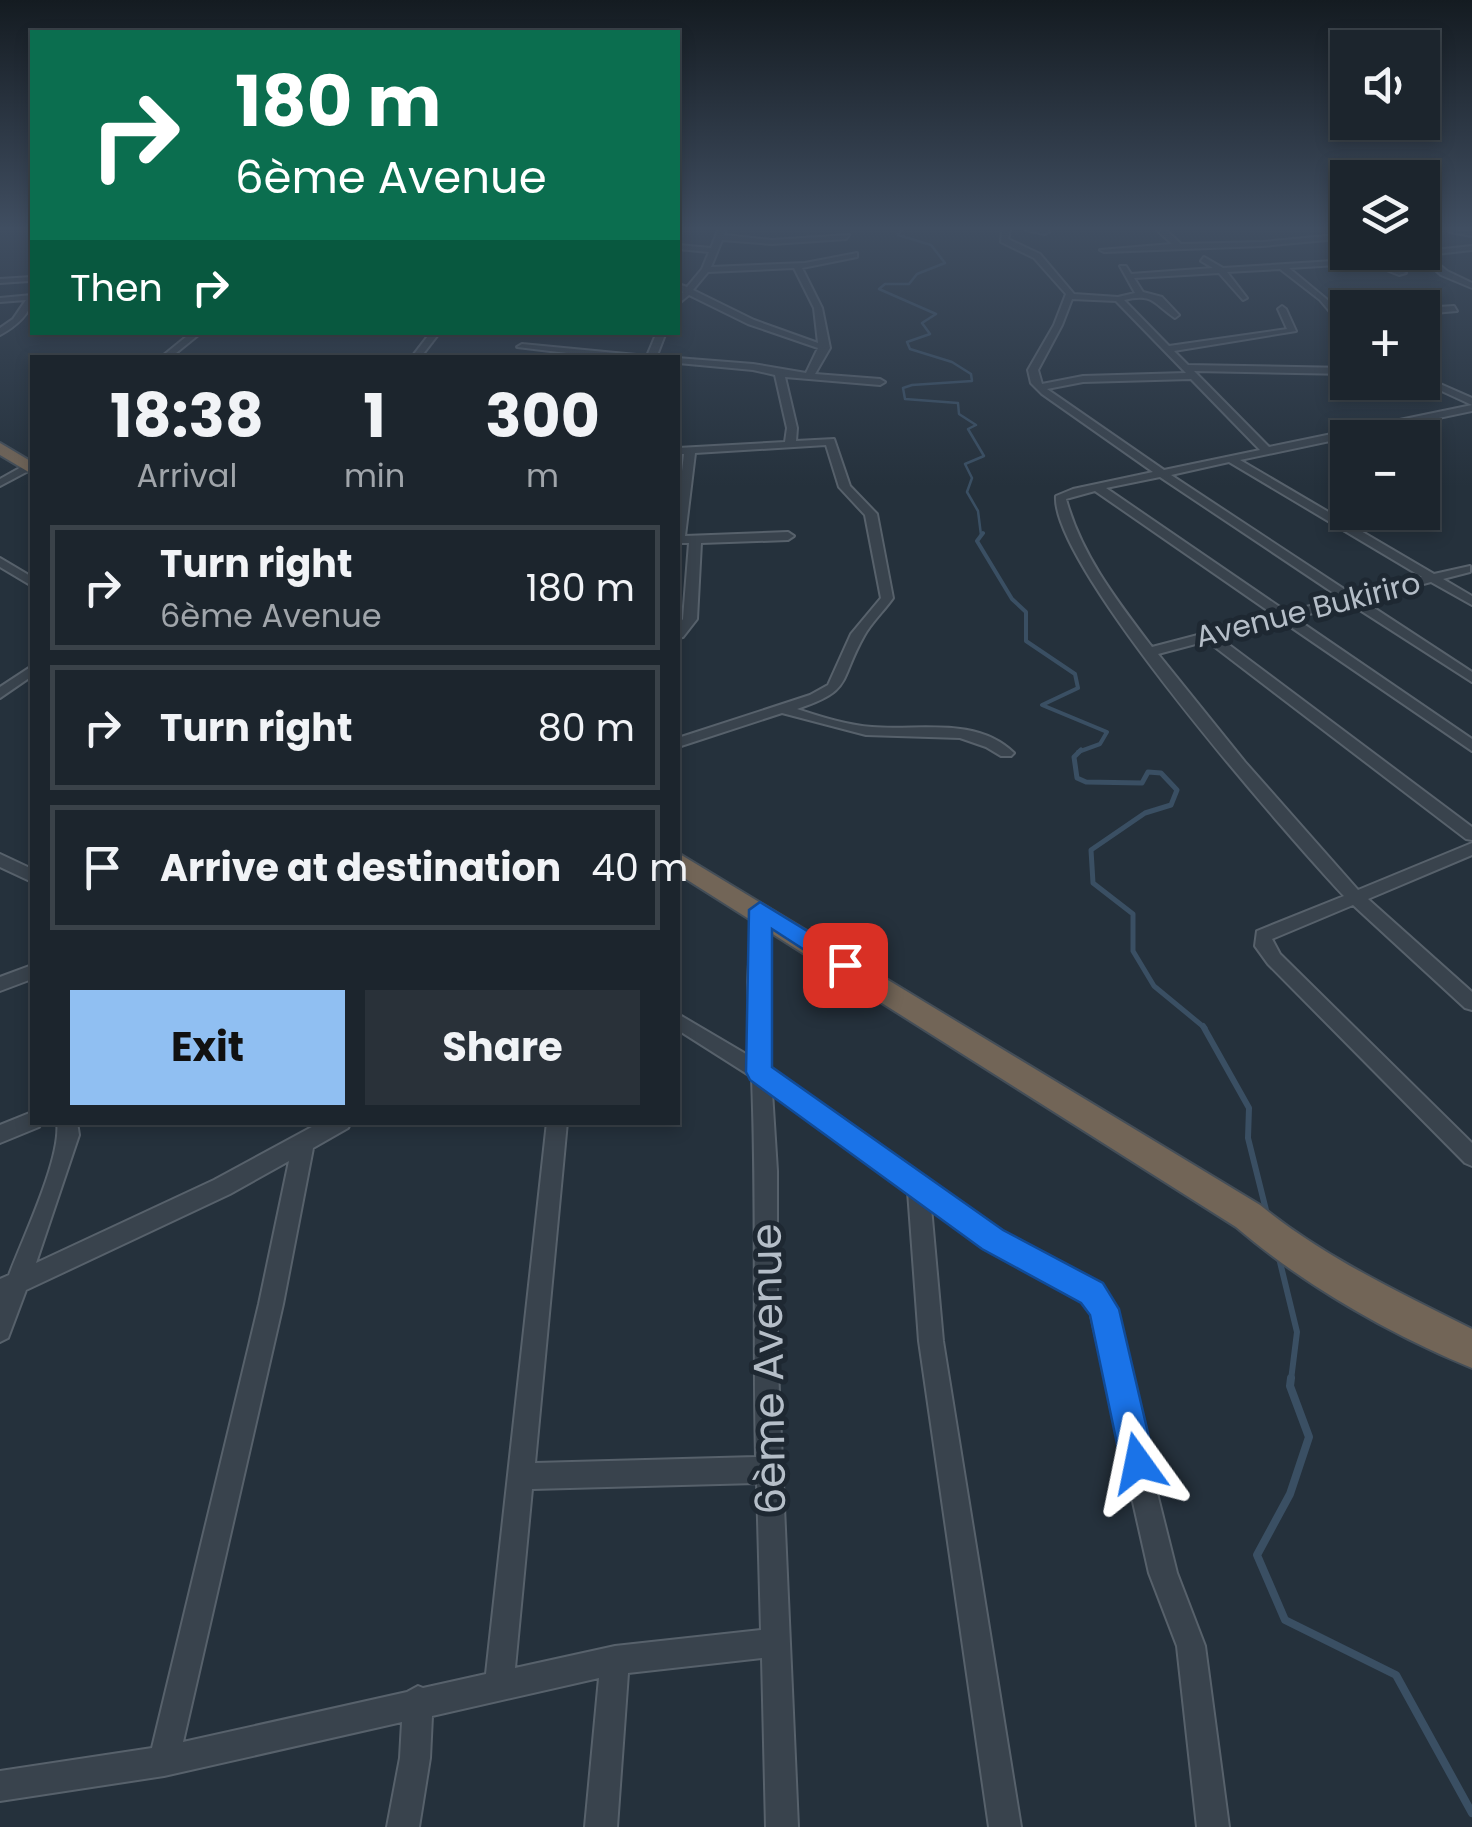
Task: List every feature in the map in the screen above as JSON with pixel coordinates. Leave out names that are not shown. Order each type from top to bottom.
[{"type":"highway","points":[[0,448],[30,467]]},
{"type":"highway","points":[[680,863],[1248,1216],[1278,1241],[1354,1289],[1468,1346]]},
{"type":"street","points":[[0,332],[20,315]]},
{"type":"street","points":[[737,315],[826,348]]},
{"type":"street","points":[[808,377],[826,348],[817,315]]},
{"type":"street","points":[[1060,315],[1033,370],[1040,386],[1163,473],[1472,678]]},
{"type":"street","points":[[1135,315],[1266,450]]},
{"type":"street","points":[[1170,349],[1292,331],[1285,315]]},
{"type":"street","points":[[168,355],[194,335]]},
{"type":"street","points":[[417,355],[434,335]]},
{"type":"street","points":[[515,355],[529,336]]},
{"type":"street","points":[[522,347],[621,355]]},
{"type":"street","points":[[559,355],[566,349]]},
{"type":"street","points":[[680,360],[880,382]]},
{"type":"street","points":[[1040,386],[1083,379],[1191,372],[1330,371]]},
{"type":"street","points":[[780,374],[792,428],[790,445]]},
{"type":"street","points":[[1440,388],[1472,405]]},
{"type":"street","points":[[1472,405],[1097,487],[1060,498],[1058,507],[1075,541],[1202,724],[1356,898],[1472,1002]]},
{"type":"street","points":[[680,510],[684,451],[830,441],[845,487],[871,514],[887,598],[858,634],[834,687],[680,742]]},
{"type":"street","points":[[1229,458],[1472,601]]},
{"type":"street","points":[[0,483],[30,468]]},
{"type":"street","points":[[1097,487],[1472,746]]},
{"type":"street","points":[[680,540],[788,536]]},
{"type":"street","points":[[680,632],[690,619],[695,540]]},
{"type":"street","points":[[0,562],[30,581]]},
{"type":"street","name":"Avenue Bukiriro","points":[[1149,652],[1466,569]]},
{"type":"street","points":[[1208,634],[1472,835]]},
{"type":"street","points":[[0,694],[30,676]]},
{"type":"street","points":[[779,708],[854,728],[960,732],[980,736],[1006,753]]},
{"type":"street","points":[[1472,849],[1263,936],[1264,946],[1472,1157]]},
{"type":"street","points":[[0,860],[30,875]]},
{"type":"street","name":"6ème Avenue","points":[[760,910],[759,1072],[766,1171],[768,1470],[782,1827]]},
{"type":"street","points":[[0,984],[30,973]]},
{"type":"street","points":[[680,1022],[759,1072],[992,1239],[1092,1293],[1104,1309],[1163,1573],[1191,1646],[1212,1827]]},
{"type":"street","points":[[0,1134],[30,1122]]},
{"type":"street","points":[[0,1330],[8,1287],[59,1169],[69,1135],[67,1125]]},
{"type":"street","points":[[8,1287],[302,1146],[333,1125]]},
{"type":"street","points":[[499,1687],[557,1125]]},
{"type":"street","points":[[164,1761],[272,1304],[302,1146]]},
{"type":"street","points":[[919,1190],[931,1340],[1005,1827]]},
{"type":"street","points":[[522,1476],[768,1470]]},
{"type":"street","points":[[0,1786],[164,1761],[418,1701],[615,1660],[777,1642]]},
{"type":"street","points":[[600,1827],[615,1660]]},
{"type":"street","points":[[404,1827],[415,1758],[418,1701]]},
{"type":"waterway","points":[[934,315],[922,323],[930,334],[907,342],[910,349],[952,362],[971,374],[972,381],[912,385],[903,388],[905,399],[958,403],[959,414],[976,425],[968,429],[984,456],[965,464],[972,478],[967,492],[978,511],[981,535]]},
{"type":"waterway","points":[[983,533],[977,541],[1012,599],[1026,612],[1026,641],[1075,674],[1078,688],[1042,705],[1107,732],[1100,744],[1080,751]]},
{"type":"waterway","points":[[1080,751],[1074,757],[1077,778],[1086,782],[1142,783],[1148,772],[1161,773],[1177,790],[1171,805],[1145,813],[1091,850],[1093,883],[1133,914],[1133,951],[1154,986],[1203,1027]]},
{"type":"waterway","points":[[1203,1027],[1249,1108],[1248,1138],[1267,1214]]},
{"type":"waterway","points":[[1279,1258],[1297,1332],[1291,1380]]},
{"type":"waterway","points":[[1291,1378],[1290,1386],[1309,1437],[1290,1494],[1257,1555],[1285,1620],[1396,1675],[1472,1813]]},
{"type":"route","points":[[845,965],[760,910],[759,1072],[992,1239],[1092,1293],[1104,1309],[1138,1463]]}]
